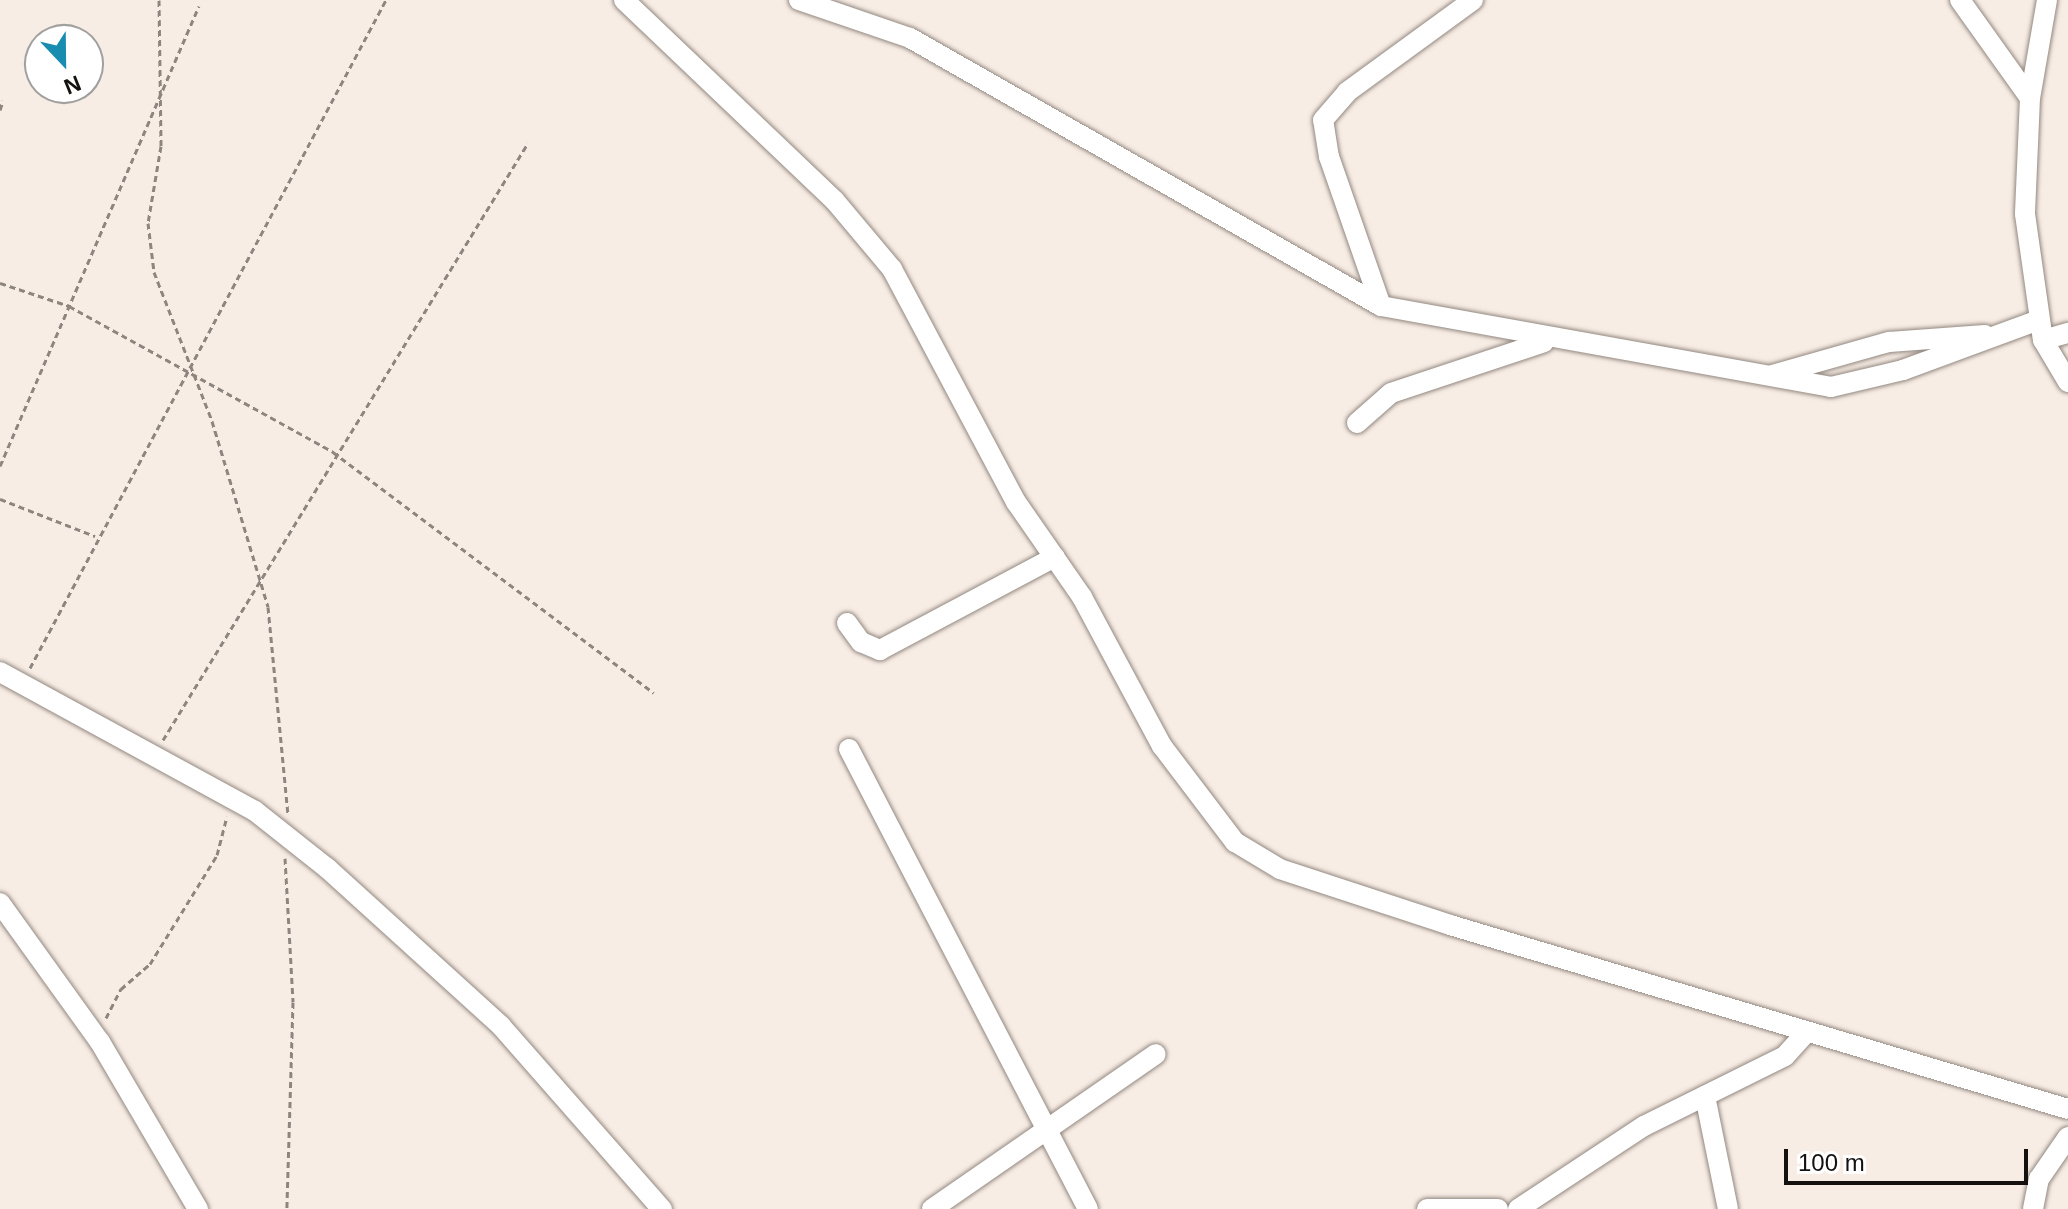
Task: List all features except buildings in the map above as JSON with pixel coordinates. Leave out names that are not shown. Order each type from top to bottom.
[{"type":"street","points":[[624,0],[835,201],[884,257],[1016,502],[1055,557],[1178,769],[1235,842],[1264,862],[1804,1035],[2068,1109]]},
{"type":"street","points":[[799,0],[910,38],[1381,306],[1551,340],[1831,387],[1864,382],[1993,335]]},
{"type":"street","points":[[1381,306],[1329,157],[1323,120],[1347,92],[1473,0]]},
{"type":"street","points":[[1960,0],[2030,98]]},
{"type":"street","points":[[2047,0],[2030,98],[2025,214],[2041,330],[2068,382]]},
{"type":"street","points":[[1772,375],[1889,342],[2041,330],[2068,333]]},
{"type":"street","points":[[1357,423],[1391,393],[1423,379],[1551,340]]},
{"type":"street","points":[[847,623],[861,642],[880,650],[1055,557]]},
{"type":"street","points":[[0,672],[228,796],[286,835],[450,975],[662,1209]]},
{"type":"street","points":[[849,749],[1088,1209]]},
{"type":"street","points":[[0,903],[100,1042],[198,1209]]},
{"type":"street","points":[[1518,1209],[1607,1148],[1785,1056],[1804,1035]]},
{"type":"street","points":[[932,1209],[1156,1054]]},
{"type":"street","points":[[1705,1096],[1728,1209]]},
{"type":"street","points":[[2033,1209],[2039,1179],[2068,1137]]},
{"type":"street","points":[[1427,1209],[1498,1209]]},
{"type":"path","points":[[159,0],[161,94],[148,223],[154,272],[258,576],[273,647],[286,835],[293,1002],[287,1209]]},
{"type":"path","points":[[23,682],[95,536],[189,369],[386,0]]},
{"type":"path","points":[[0,466],[199,6]]},
{"type":"path","points":[[0,110],[3,100]]},
{"type":"path","points":[[154,754],[333,452],[528,143]]},
{"type":"path","points":[[0,283],[69,306],[189,369],[333,452],[654,693]]},
{"type":"path","points":[[0,499],[95,536]]},
{"type":"path","points":[[100,1042],[113,999],[150,964],[217,855],[228,796]]}]
